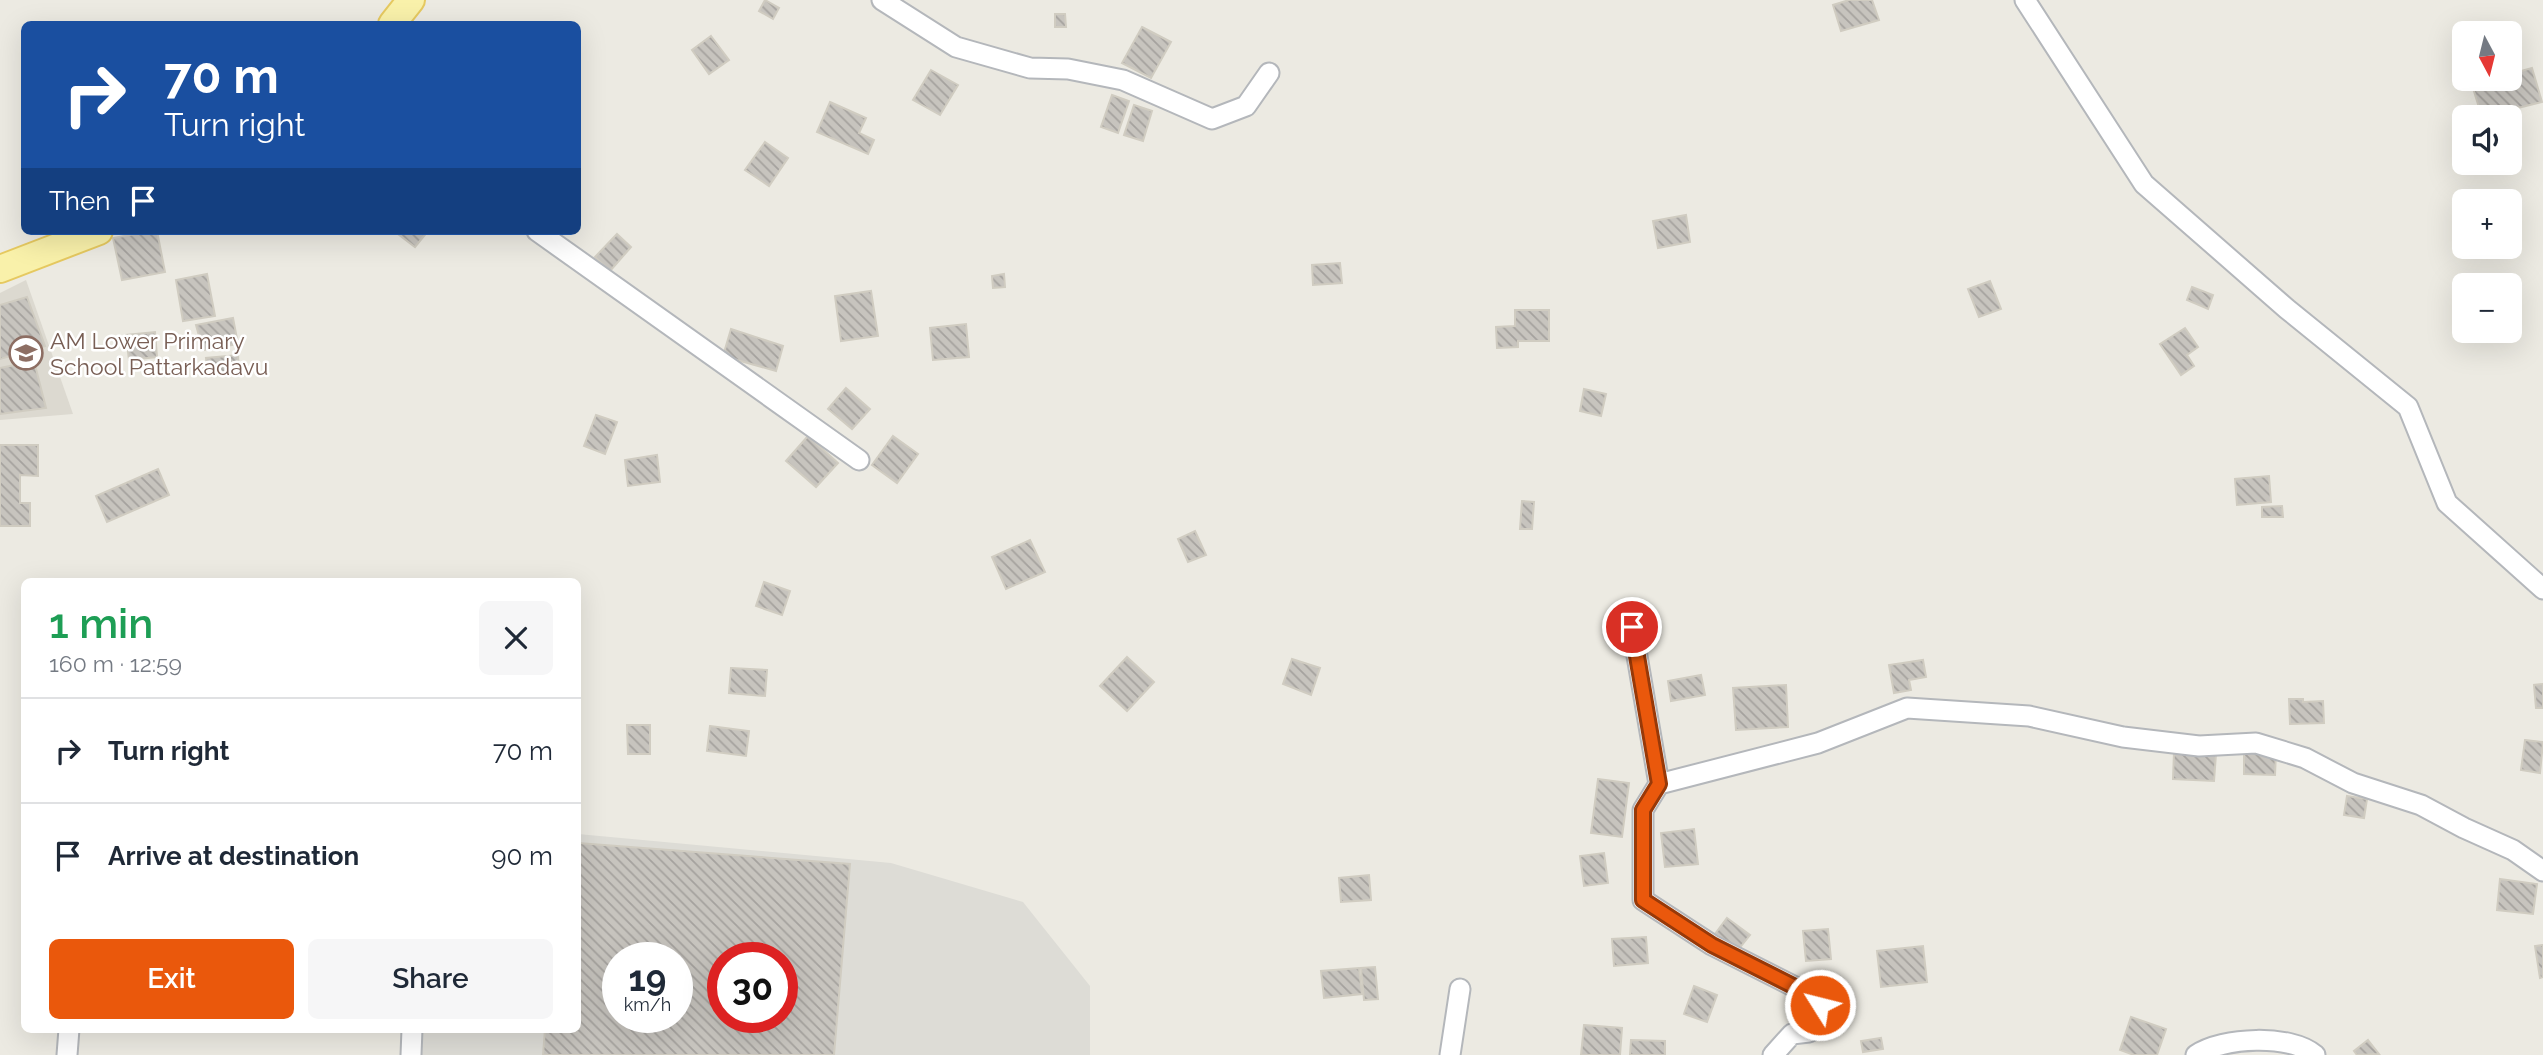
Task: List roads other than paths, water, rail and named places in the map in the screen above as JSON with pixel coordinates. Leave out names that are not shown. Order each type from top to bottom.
[{"type":"main road","points":[[394,21],[411,0]]},
{"type":"main road","points":[[0,269],[89,235]]},
{"type":"street","points":[[882,0],[956,47],[1030,68],[1068,69],[1123,80],[1212,119],[1246,106],[1269,73]]},
{"type":"street","points":[[2025,0],[2144,184],[2287,309],[2408,407],[2447,503],[2543,589]]},
{"type":"street","points":[[543,235],[859,460]]},
{"type":"street","points":[[1632,627],[1659,784],[1643,810],[1643,900],[1712,945],[1803,991],[1820,1005],[1809,1032],[1792,1034],[1773,1055]]},
{"type":"street","points":[[1659,784],[1818,743],[1907,708],[2029,716],[2123,737],[2199,746],[2256,743],[2305,758],[2353,783],[2421,805],[2513,850],[2543,871]]},
{"type":"street","points":[[1450,1055],[1460,989]]},
{"type":"street","points":[[67,1055],[69,1033]]},
{"type":"street","points":[[411,1055],[412,1033]]},
{"type":"street","points":[[2196,1055],[2207,1047],[2244,1040],[2307,1048],[2315,1055]]},
{"type":"place","name":"AM Lower Primary School Pattarkadavu","points":[[26,353]]}]
